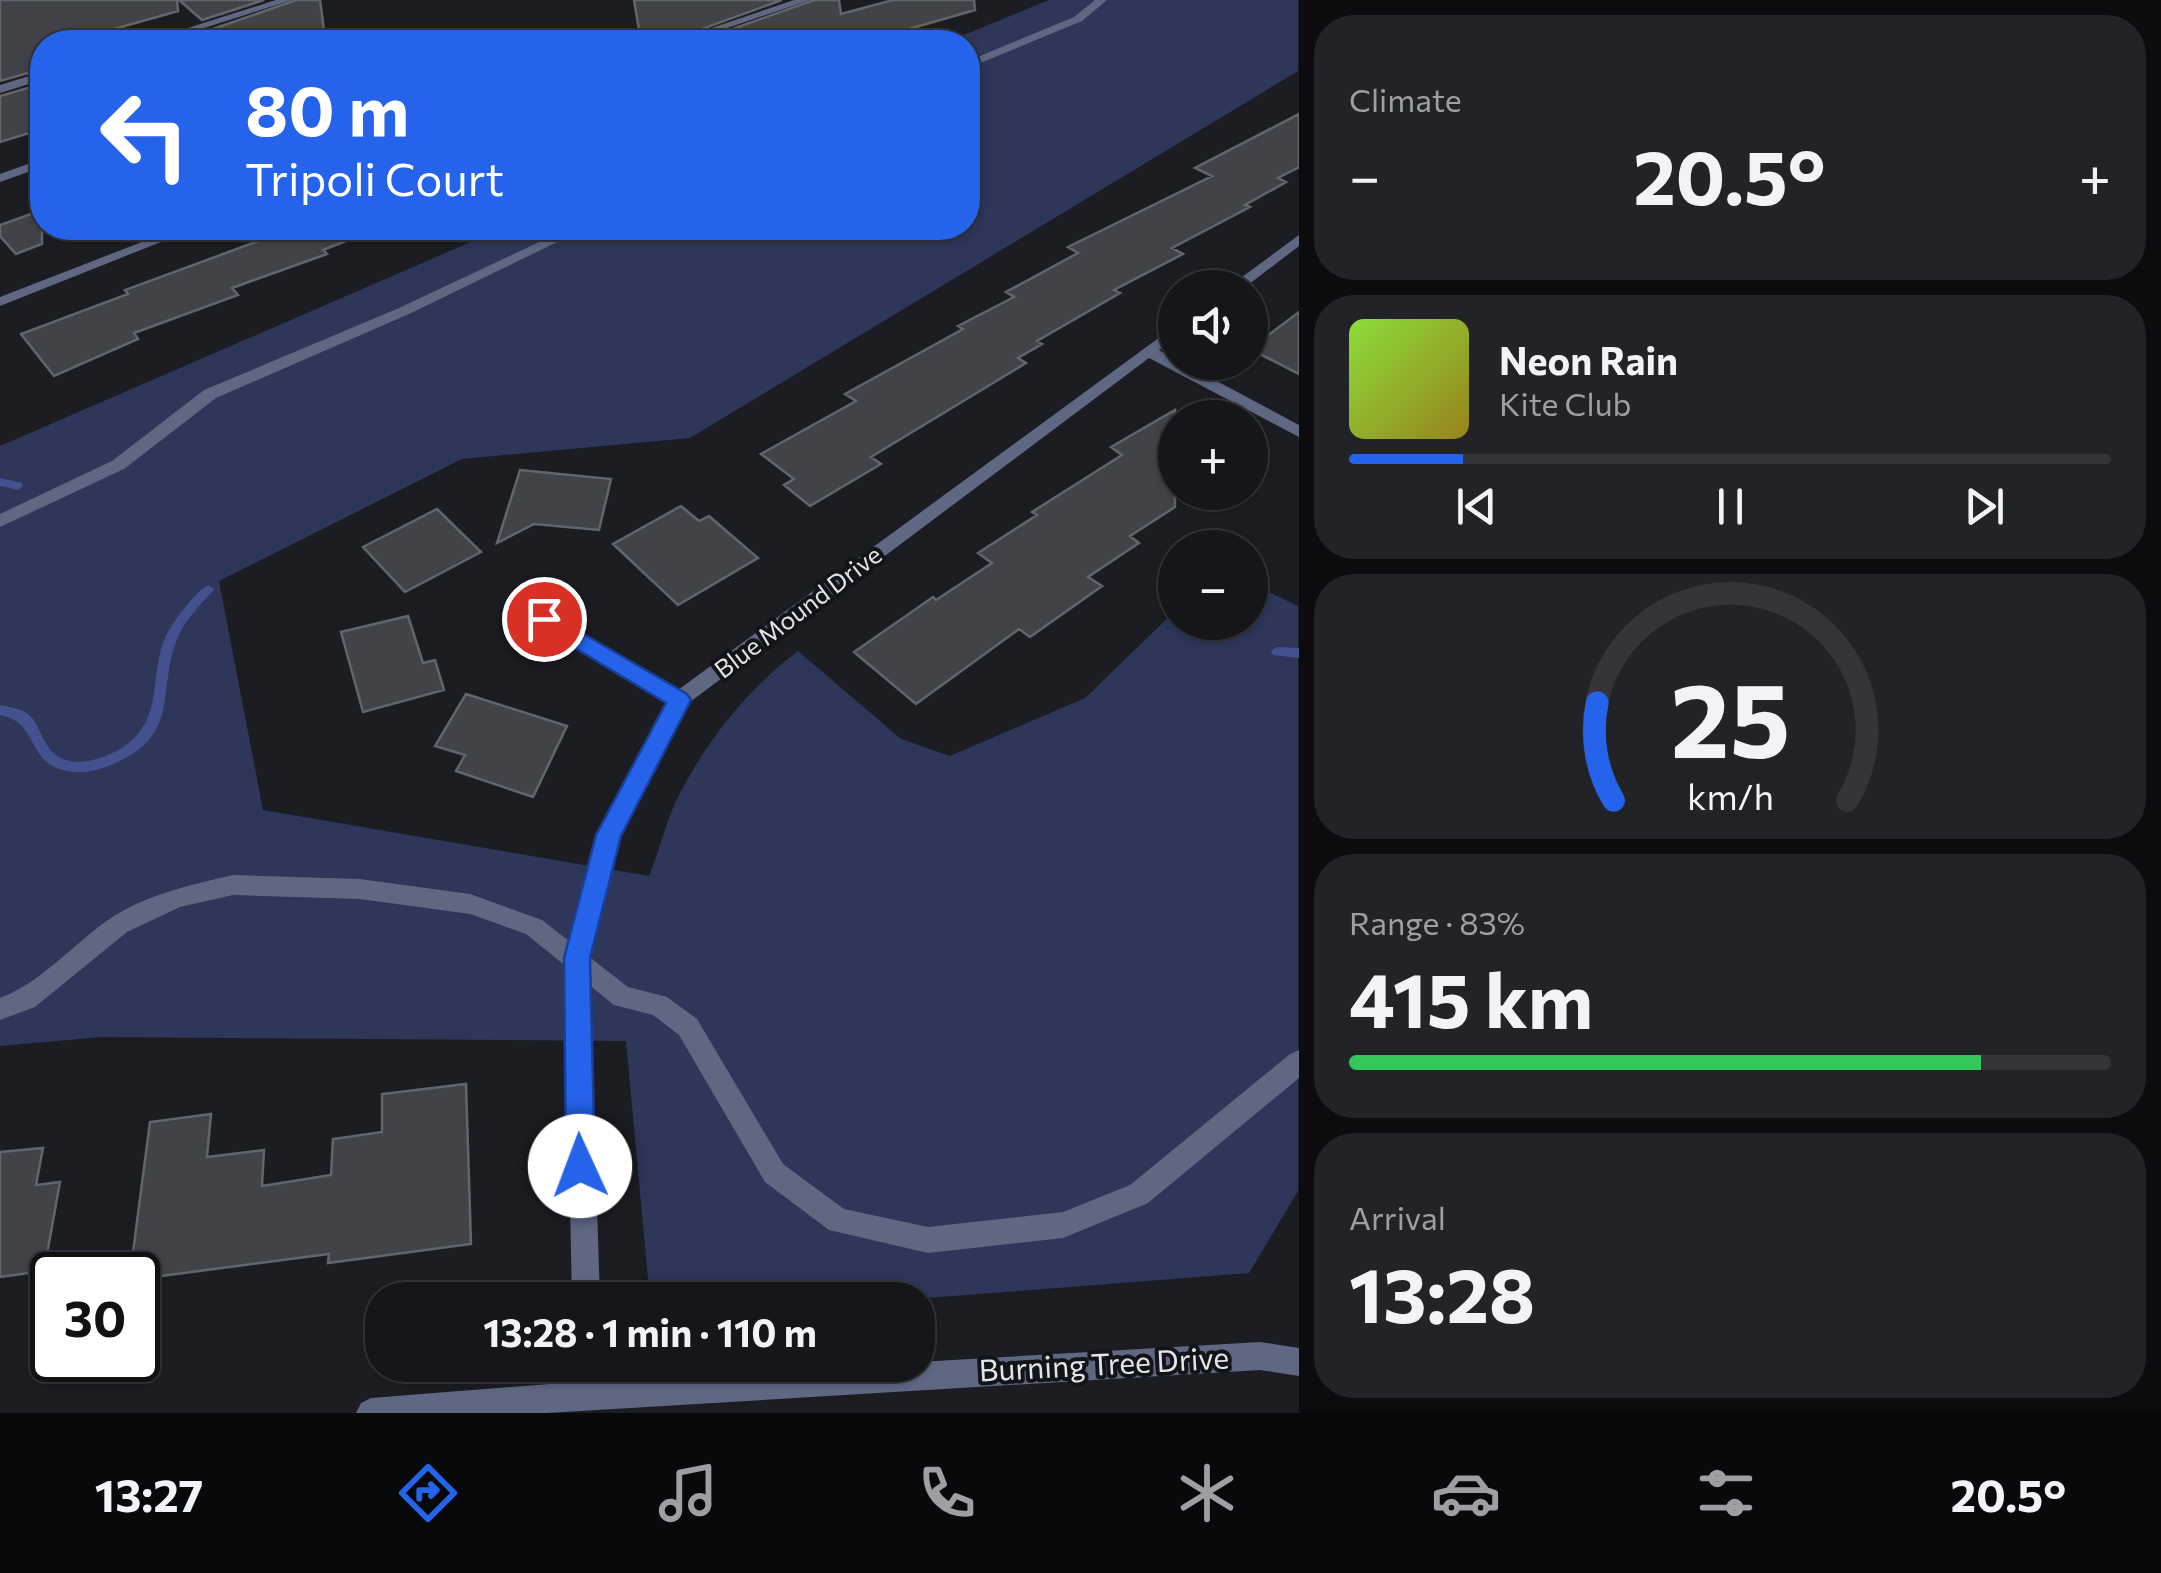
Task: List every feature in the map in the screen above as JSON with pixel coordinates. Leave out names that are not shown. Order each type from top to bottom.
[{"type":"street","points":[[189,30],[288,0]]},
{"type":"street","points":[[713,30],[805,0]]},
{"type":"street","points":[[980,60],[1078,19],[1102,0]]},
{"type":"street","points":[[0,89],[30,80]]},
{"type":"street","points":[[0,178],[30,167]]},
{"type":"street","points":[[1258,270],[1298,239]]},
{"type":"street","points":[[0,302],[158,240]]},
{"type":"street","points":[[0,521],[118,465],[170,420],[210,394],[404,311],[554,240]]},
{"type":"street","name":"Blue Mound Drive","points":[[586,1282],[577,958],[608,835],[679,700],[1158,344]]},
{"type":"street","points":[[1148,352],[1298,432]]},
{"type":"street","points":[[544,619],[679,700]]},
{"type":"street","points":[[0,1009],[27,999],[120,924],[176,898],[233,885],[360,888],[470,904],[534,927],[622,998],[659,1005],[688,1027],[774,1173],[838,1222],[928,1240],[1063,1225],[1139,1194],[1298,1062]]},
{"type":"street","name":"Burning Tree Drive","points":[[370,1413],[1260,1356],[1298,1362]]},
{"type":"street","points":[[589,1382],[590,1396]]},
{"type":"shaded area","points":[[1049,0],[1298,0],[1298,71],[690,438],[462,459],[219,581],[263,810],[649,876],[674,805],[703,754],[746,698],[798,651],[901,739],[950,756],[1085,698],[1158,627],[1158,640],[1268,640],[1268,592],[1298,606],[1298,1191],[1249,1273],[935,1297],[935,1282],[648,1282],[626,1041],[101,1037],[0,1046],[0,446],[475,240],[980,240],[980,30],[976,30]]},
{"type":"building","points":[[0,0],[177,0],[178,11],[111,30],[30,30],[30,72],[0,81]]},
{"type":"building","points":[[179,0],[264,0],[202,20]]},
{"type":"building","points":[[296,0],[320,0],[324,30],[214,30]]},
{"type":"building","points":[[634,0],[782,0],[699,30],[639,30]]},
{"type":"building","points":[[814,0],[839,0],[841,14],[893,0],[974,0],[975,10],[906,30],[730,30]]},
{"type":"building","points":[[30,87],[30,133],[0,142],[0,96]]},
{"type":"building","points":[[1299,114],[1299,167],[1278,178],[1286,182],[1245,205],[1250,207],[1172,248],[1183,254],[1114,290],[1120,293],[1037,341],[1042,344],[1018,358],[1026,363],[871,457],[881,464],[810,506],[784,485],[794,479],[761,454],[856,401],[845,394],[963,329],[958,326],[1014,297],[1006,292],[1078,253],[1068,247],[1212,176],[1195,168]]},
{"type":"building","points":[[30,214],[30,240],[42,240],[42,244],[16,254],[0,236],[0,225]]},
{"type":"building","points":[[261,240],[348,240],[323,250],[327,254],[232,288],[238,295],[134,333],[138,339],[54,376],[21,334],[128,294],[125,290]]},
{"type":"building","points":[[1299,312],[1299,374],[1268,358],[1268,335]]},
{"type":"building","points":[[1158,420],[1158,510],[1170,510],[1130,536],[1139,543],[1088,577],[1102,586],[1030,637],[1019,629],[916,704],[854,652],[933,597],[936,600],[992,563],[978,553],[1037,515],[1032,512],[1122,455],[1111,447]]},
{"type":"building","points":[[520,470],[611,479],[599,530],[534,524],[497,543]]},
{"type":"building","points":[[681,506],[699,521],[709,516],[758,558],[678,605],[613,544]]},
{"type":"building","points":[[437,509],[481,552],[405,592],[363,547]]},
{"type":"building","points":[[408,616],[423,663],[435,660],[444,690],[363,712],[341,632]]},
{"type":"building","points":[[466,694],[567,726],[533,797],[456,771],[465,755],[435,746]]},
{"type":"building","points":[[466,1084],[471,1244],[328,1263],[329,1254],[160,1276],[160,1252],[133,1252],[150,1122],[211,1114],[207,1157],[264,1150],[262,1186],[331,1175],[333,1139],[382,1132],[382,1094]]},
{"type":"building","points":[[43,1148],[36,1185],[60,1182],[47,1252],[30,1252],[30,1273],[0,1277],[0,1152]]},
{"type":"waterway","points":[[0,482],[18,486]]},
{"type":"waterway","points":[[0,710],[25,719],[48,757],[57,763],[83,767],[119,756],[140,741],[154,721],[171,638],[208,589]]},
{"type":"waterway","points":[[1277,652],[1299,653]]},
{"type":"route","points":[[544,619],[679,700],[608,835],[577,958],[580,1166]]}]
